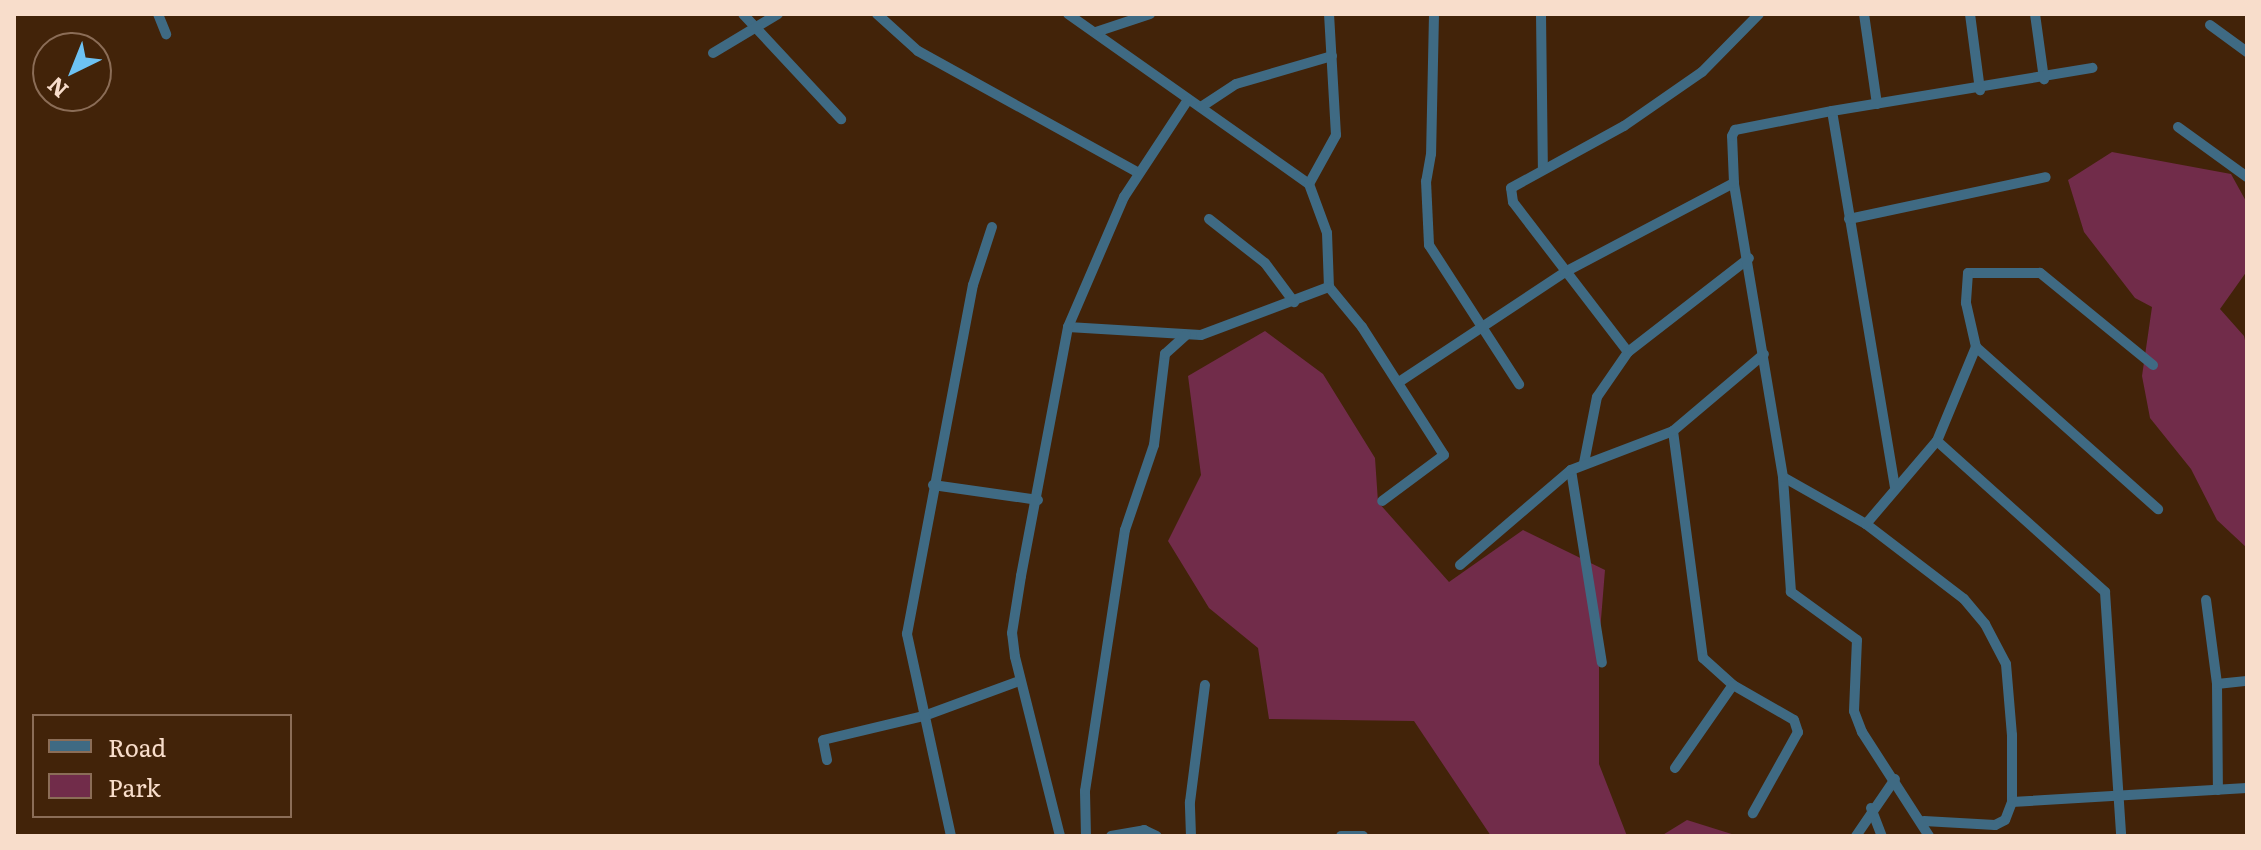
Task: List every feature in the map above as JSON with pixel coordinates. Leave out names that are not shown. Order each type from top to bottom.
[{"type":"street","points":[[158,14],[166,34]]},
{"type":"street","points":[[743,14],[841,119]]},
{"type":"street","points":[[713,53],[778,14]]},
{"type":"street","points":[[877,14],[918,51],[1139,173]]},
{"type":"street","points":[[1068,14],[1187,101],[1201,107],[1309,184],[1327,233],[1329,287],[1399,382],[1444,455],[1382,501]]},
{"type":"street","points":[[1096,32],[1150,14]]},
{"type":"street","points":[[1309,184],[1336,135],[1329,14]]},
{"type":"street","points":[[1434,14],[1431,154],[1426,181],[1429,245],[1519,384]]},
{"type":"street","points":[[1541,14],[1543,169]]},
{"type":"street","points":[[1628,352],[1510,195],[1515,184],[1624,126],[1702,72],[1759,14]]},
{"type":"street","points":[[1864,14],[1877,104]]},
{"type":"street","points":[[1970,14],[1980,90]]},
{"type":"street","points":[[2035,14],[2044,79]]},
{"type":"street","points":[[2210,25],[2247,52]]},
{"type":"street","points":[[1201,107],[1236,84],[1332,56]]},
{"type":"street","points":[[1929,836],[1924,821],[1862,732],[1854,711],[1857,640],[1791,592],[1783,477],[1749,258],[1734,183],[1735,130],[1832,111],[2044,79],[2092,68]]},
{"type":"street","points":[[1060,836],[1019,681],[1012,633],[1068,327],[1139,173],[1187,101]]},
{"type":"street","points":[[1832,111],[1895,488]]},
{"type":"street","points":[[2178,127],[2247,177]]},
{"type":"street","points":[[1849,219],[2046,177]]},
{"type":"street","points":[[1399,382],[1565,272],[1734,183]]},
{"type":"street","points":[[1209,219],[1265,263],[1294,302]]},
{"type":"street","points":[[951,836],[907,634],[973,285],[992,227]]},
{"type":"street","points":[[1584,463],[1597,397],[1628,352],[1749,258]]},
{"type":"street","points":[[1866,524],[1937,441],[1976,347],[1966,303],[1968,273],[2040,273],[2153,365]]},
{"type":"street","points":[[1068,327],[1186,335],[1233,326],[1329,287]]},
{"type":"street","points":[[1086,836],[1085,791],[1125,530],[1154,445],[1165,354],[1186,335]]},
{"type":"street","points":[[1976,347],[2158,509]]},
{"type":"street","points":[[1460,565],[1571,470],[1673,431],[1764,354]]},
{"type":"street","points":[[1673,431],[1703,658],[1733,685],[1794,720],[1798,732],[1753,813]]},
{"type":"street","points":[[1937,441],[2105,592],[2121,836]]},
{"type":"street","points":[[1571,470],[1602,663]]},
{"type":"street","points":[[1783,477],[1866,524],[1964,599],[1992,635],[2011,680],[2012,802],[2002,824],[1924,821]]},
{"type":"street","points":[[933,485],[1038,500]]},
{"type":"street","points":[[2206,600],[2217,684],[2218,790]]},
{"type":"street","points":[[827,760],[823,740],[924,716],[1019,681]]},
{"type":"street","points":[[2217,684],[2247,681]]},
{"type":"street","points":[[1191,836],[1190,802],[1205,685]]},
{"type":"street","points":[[1675,768],[1733,685]]},
{"type":"street","points":[[1856,836],[1871,808],[1895,779]]},
{"type":"street","points":[[2012,802],[2247,788]]},
{"type":"street","points":[[1871,808],[1882,836]]},
{"type":"street","points":[[1111,836],[1144,830],[1157,836]]},
{"type":"street","points":[[1341,836],[1363,836]]},
{"type":"green space","points":[[2112,152],[2231,174],[2247,203],[2247,271],[2220,309],[2244,336],[2247,349],[2247,548],[2217,520],[2191,469],[2150,418],[2142,376],[2152,307],[2135,298],[2084,232],[2068,180]]},
{"type":"green space","points":[[1265,331],[1323,374],[1375,458],[1378,502],[1449,582],[1523,530],[1605,570],[1599,644],[1599,764],[1627,836],[1491,836],[1414,721],[1269,719],[1258,648],[1209,608],[1168,541],[1201,475],[1188,376]]},
{"type":"green space","points":[[1687,820],[1738,836],[1661,836]]}]
